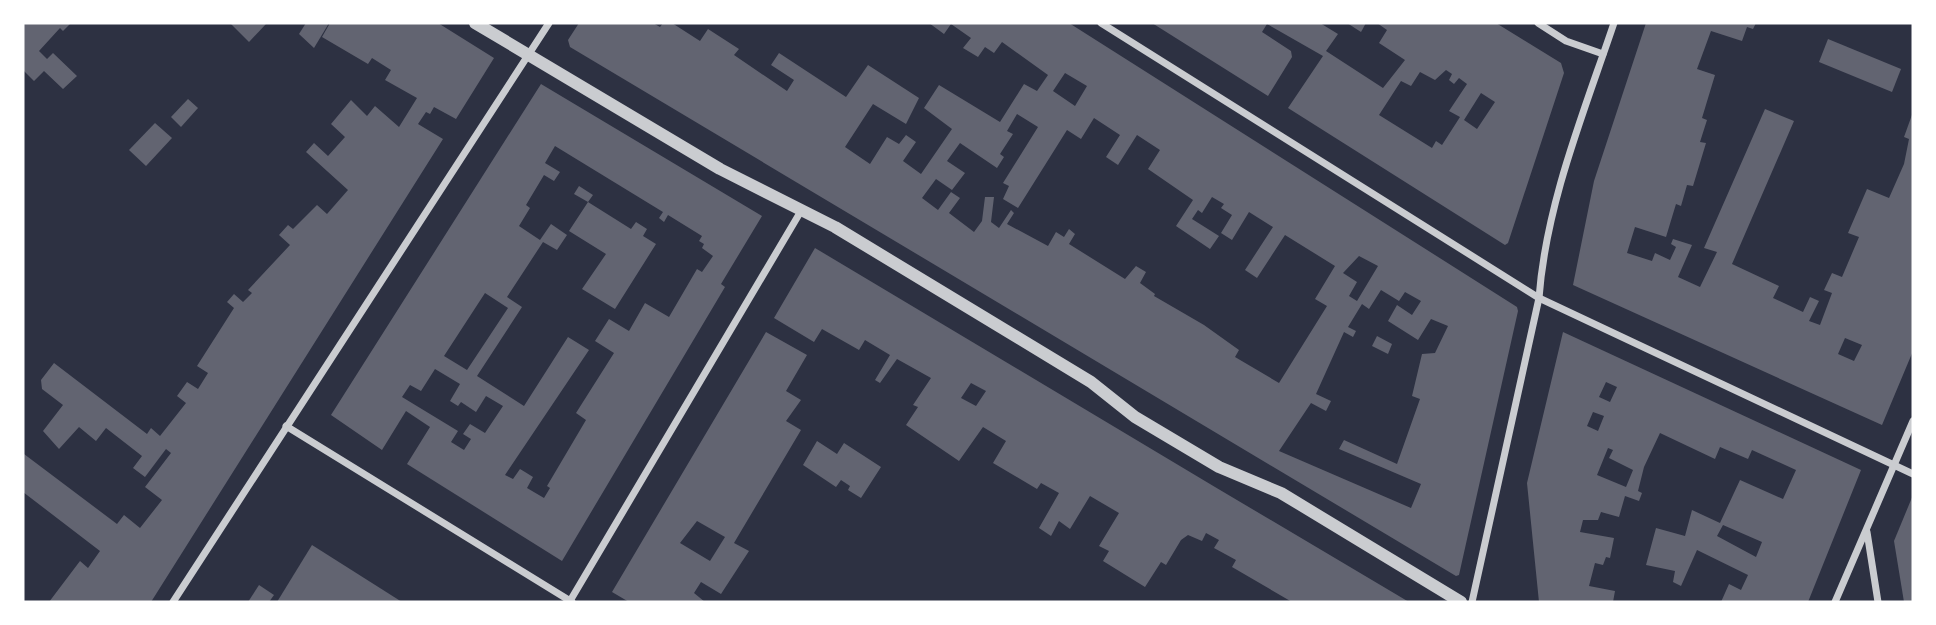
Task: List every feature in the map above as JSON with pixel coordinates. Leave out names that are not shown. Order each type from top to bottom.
[{"type":"street","points":[[475,23],[720,169],[835,228],[1091,382],[1147,425],[1219,467],[1281,493],[1461,602]]},
{"type":"street","points":[[173,602],[549,23]]},
{"type":"street","points":[[1101,23],[1539,298],[1913,474]]},
{"type":"street","points":[[1538,23],[1566,41],[1603,54]]},
{"type":"street","points":[[1472,602],[1539,298],[1542,260],[1557,202],[1614,23]]},
{"type":"street","points":[[286,426],[571,602],[800,211]]},
{"type":"street","points":[[1835,602],[1913,421]]},
{"type":"street","points":[[1867,532],[1878,602]]},
{"type":"building","points":[[23,23],[71,23],[63,31],[60,28],[39,51],[47,59],[53,53],[77,76],[63,89],[44,71],[34,81],[23,70]]},
{"type":"building","points":[[230,23],[265,23],[266,24],[249,42]]},
{"type":"building","points":[[306,23],[329,23],[314,48],[299,34]]},
{"type":"building","points":[[330,23],[438,23],[494,58],[456,119],[434,107],[430,114],[426,112],[418,124],[443,139],[151,602],[49,602],[80,561],[88,568],[100,551],[23,492],[24,454],[117,524],[124,515],[140,528],[162,500],[145,487],[171,453],[166,449],[145,477],[133,468],[142,456],[106,428],[96,441],[79,427],[59,449],[43,431],[63,405],[42,389],[41,380],[54,363],[147,434],[151,428],[160,436],[186,403],[177,396],[187,382],[198,389],[208,373],[197,366],[234,308],[227,302],[234,294],[243,302],[252,293],[248,290],[290,245],[279,235],[288,225],[293,229],[317,205],[327,214],[348,190],[306,152],[314,143],[328,156],[345,137],[331,124],[351,100],[367,116],[375,106],[399,127],[417,98],[385,80],[391,70],[372,58],[368,64],[322,37]]},
{"type":"building","points":[[579,23],[653,23],[660,27],[663,23],[672,23],[700,41],[708,29],[739,49],[734,55],[787,91],[794,80],[771,65],[779,53],[846,97],[868,65],[919,98],[906,124],[873,104],[845,147],[870,164],[887,137],[899,144],[906,135],[916,142],[903,161],[921,174],[952,129],[924,108],[939,85],[1000,122],[1024,84],[1037,91],[1048,75],[1002,42],[994,53],[985,47],[978,57],[963,48],[971,38],[951,24],[944,34],[929,23],[1069,23],[1517,307],[1459,575],[1456,576],[570,47],[568,40]],"holes":[[[1065,73],[1087,86],[1075,106],[1053,91]],[[1017,114],[1038,127],[1003,183],[1009,186],[1003,199],[1018,208],[1067,130],[1081,139],[1094,118],[1120,135],[1106,157],[1118,165],[1137,135],[1160,150],[1148,169],[1193,200],[1176,226],[1210,249],[1219,236],[1192,219],[1198,210],[1202,213],[1212,197],[1224,204],[1221,208],[1232,215],[1221,233],[1232,240],[1249,212],[1273,227],[1245,270],[1257,278],[1285,235],[1335,266],[1315,299],[1327,306],[1279,383],[1235,357],[1239,350],[1204,325],[1154,296],[1155,294],[1140,283],[1146,272],[1136,266],[1125,279],[1069,244],[1075,234],[1069,229],[1064,237],[1056,232],[1048,246],[1007,224],[1014,213],[1011,210],[999,228],[991,222],[994,197],[985,197],[982,221],[974,232],[949,213],[960,198],[951,192],[938,210],[922,198],[936,179],[952,190],[965,173],[947,161],[960,143],[997,168],[1004,157],[1000,154],[1013,134],[1007,131]],[[1359,256],[1378,266],[1357,301],[1349,296],[1357,282],[1343,273]],[[1381,290],[1399,301],[1405,292],[1421,301],[1412,315],[1397,305],[1388,321],[1418,340],[1431,319],[1448,326],[1435,353],[1422,354],[1412,396],[1420,399],[1397,464],[1344,440],[1339,449],[1421,484],[1411,508],[1279,451],[1311,403],[1326,411],[1331,401],[1316,394],[1344,332],[1353,337],[1356,331],[1348,327],[1362,304],[1369,309]]]},
{"type":"building","points":[[1152,23],[1320,23],[1338,34],[1326,51],[1383,88],[1405,60],[1379,43],[1387,30],[1377,23],[1496,23],[1561,63],[1564,73],[1508,243],[1505,245],[1288,108],[1323,56],[1267,24],[1262,32],[1291,51],[1292,57],[1268,96]],"holes":[[[1446,70],[1452,74],[1449,80],[1454,84],[1459,78],[1467,84],[1449,111],[1460,117],[1442,145],[1436,141],[1432,148],[1379,115],[1401,81],[1411,86],[1420,72],[1435,80]],[[1481,93],[1495,102],[1477,129],[1464,120]]]},
{"type":"building","points":[[1347,23],[1366,23],[1361,32]]},
{"type":"building","points":[[1646,23],[1756,23],[1753,29],[1747,27],[1742,41],[1711,31],[1697,69],[1715,75],[1702,118],[1707,120],[1700,142],[1706,143],[1693,186],[1687,185],[1681,206],[1676,204],[1666,237],[1635,227],[1627,253],[1652,261],[1655,253],[1670,260],[1676,247],[1671,244],[1673,239],[1692,245],[1678,277],[1700,287],[1717,252],[1704,248],[1765,109],[1794,121],[1732,264],[1779,286],[1773,298],[1803,312],[1810,297],[1819,301],[1809,321],[1820,325],[1832,293],[1824,290],[1832,273],[1842,277],[1859,237],[1848,233],[1867,189],[1889,198],[1904,164],[1909,139],[1904,137],[1913,112],[1913,351],[1882,425],[1573,285],[1594,181]],"holes":[[[1845,338],[1862,345],[1854,361],[1838,354]]]},
{"type":"building","points":[[1828,39],[1901,69],[1892,92],[1819,62]]},
{"type":"building","points":[[541,84],[762,216],[721,284],[725,287],[562,561],[407,464],[430,427],[406,411],[382,450],[331,415]],"holes":[[[555,146],[663,212],[659,218],[664,222],[668,215],[702,236],[699,241],[704,244],[702,248],[713,256],[702,272],[697,269],[669,317],[645,303],[629,331],[609,319],[595,341],[614,353],[576,413],[586,420],[547,486],[550,488],[544,498],[527,488],[533,477],[520,469],[513,479],[505,475],[589,350],[568,337],[524,406],[477,376],[522,307],[507,297],[543,242],[557,250],[567,235],[551,224],[540,240],[519,226],[530,208],[526,205],[544,175],[554,181],[560,172],[545,163]],[[485,293],[508,308],[467,370],[444,356]],[[435,369],[460,384],[450,401],[458,406],[461,402],[476,412],[486,396],[503,406],[485,433],[470,424],[463,434],[471,439],[464,450],[451,442],[458,431],[402,397],[410,385],[421,391]]]},
{"type":"building","points":[[188,99],[198,108],[181,127],[171,117]]},
{"type":"building","points":[[155,123],[172,138],[146,166],[129,150]]},
{"type":"building","points":[[579,186],[593,195],[588,202],[574,194]]},
{"type":"building","points":[[588,202],[631,229],[636,222],[647,229],[643,236],[656,244],[615,309],[582,289],[606,254],[569,231]]},
{"type":"building","points":[[815,248],[1409,602],[1292,602],[1232,567],[1236,560],[1214,548],[1219,540],[1206,533],[1202,541],[1188,535],[1181,540],[1166,565],[1161,562],[1145,587],[1103,561],[1109,551],[1099,546],[1119,513],[1090,496],[1070,529],[1059,521],[1051,536],[1039,528],[1059,493],[1041,483],[1037,489],[993,463],[1006,441],[983,427],[959,461],[906,425],[918,407],[913,405],[931,378],[897,359],[880,383],[875,380],[890,355],[865,340],[859,350],[822,329],[814,342],[774,318]],"holes":[[[971,383],[986,391],[976,406],[961,398]]]},
{"type":"building","points":[[766,332],[807,355],[786,391],[801,400],[786,421],[801,430],[734,543],[749,551],[721,594],[701,582],[694,593],[705,602],[629,602],[612,592]],"holes":[[[697,521],[725,537],[710,561],[680,543]]]},
{"type":"building","points":[[1563,332],[1861,470],[1808,602],[1721,602],[1729,584],[1741,590],[1748,575],[1697,550],[1681,586],[1673,582],[1675,571],[1646,565],[1656,528],[1685,536],[1692,510],[1720,523],[1740,480],[1783,499],[1796,470],[1752,450],[1748,459],[1720,447],[1715,459],[1660,433],[1644,467],[1638,491],[1642,493],[1639,501],[1625,496],[1619,517],[1601,512],[1598,520],[1583,520],[1580,532],[1614,538],[1610,558],[1606,557],[1603,565],[1595,563],[1589,586],[1615,591],[1613,602],[1539,602],[1527,483]],"holes":[[[1606,382],[1617,387],[1610,402],[1599,397]],[[1593,412],[1604,416],[1598,431],[1587,426]],[[1608,448],[1613,450],[1609,458],[1633,470],[1626,487],[1597,475]],[[1723,525],[1762,542],[1756,557],[1717,536]]]},
{"type":"building","points":[[1377,336],[1392,344],[1388,354],[1372,346]]},
{"type":"building","points":[[817,441],[837,454],[844,443],[881,467],[861,498],[848,490],[850,486],[841,480],[836,487],[803,465]]},
{"type":"building","points":[[1913,495],[1913,602],[1904,602],[1894,541]]},
{"type":"building","points":[[312,545],[402,602],[277,602]]},
{"type":"building","points":[[259,585],[274,595],[269,602],[248,602]]}]
